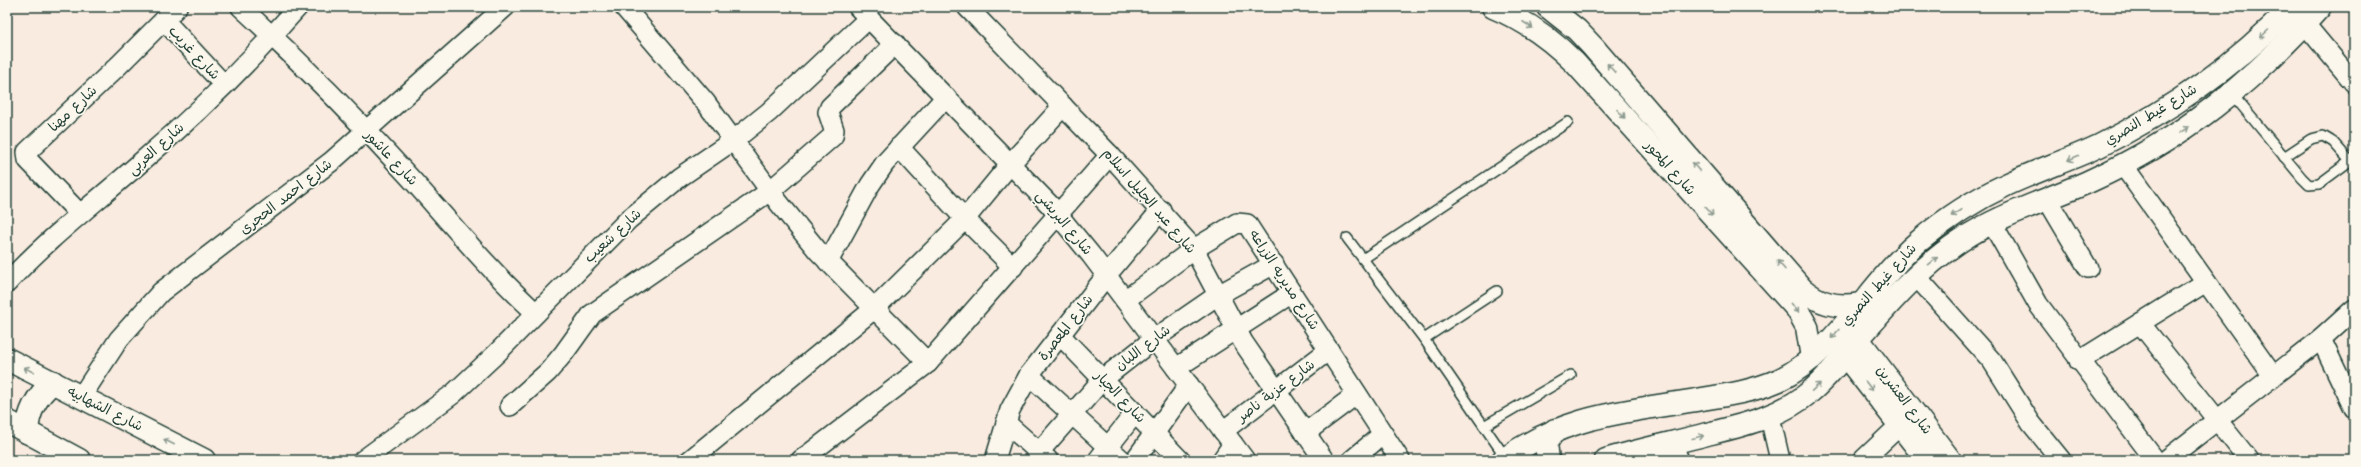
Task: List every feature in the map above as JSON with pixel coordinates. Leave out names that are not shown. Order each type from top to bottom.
[{"type":"main road","name":"شارع المحور","points":[[1493,7],[1524,22],[1543,34],[1575,63],[1797,309],[1807,327],[1812,358]]},
{"type":"main road","name":"شارع المحور","points":[[1548,7],[1577,30],[1593,47],[1801,288],[1818,301],[1828,304],[1839,306],[1860,304]]},
{"type":"main road","name":"شارع غيط النصري","points":[[1504,459],[1536,439],[1585,419],[1748,391],[1782,378],[1812,358],[1903,256],[1953,216],[2009,184],[2097,147],[2153,117],[2234,60],[2292,7]]},
{"type":"main road","name":"شارع غيط النصري","points":[[1606,460],[1676,452],[1770,417],[1810,392],[1916,276],[1955,245],[1992,223],[2113,170],[2164,142],[2232,94],[2262,68],[2320,7]]},
{"type":"main road","points":[[2153,117],[2149,124],[2150,135],[2156,141],[2164,142]]},
{"type":"main road","points":[[2097,147],[2104,150],[2108,157],[2108,168],[2113,170]]},
{"type":"main road","name":"شارع العشرين","points":[[1852,347],[1900,425],[1927,460]]},
{"type":"main road","name":"شارع العشرين","points":[[1852,347],[1950,460]]},
{"type":"main road","name":"شارع الشهابيه","points":[[7,358],[204,460]]},
{"type":"main road","points":[[27,432],[28,422],[34,404],[53,382]]},
{"type":"main road","points":[[7,421],[27,432],[52,454],[79,460]]},
{"type":"main road","points":[[1548,460],[1546,444],[1555,430]]},
{"type":"street","name":"شارع مهنا","points":[[79,214],[28,160],[27,152],[177,7]]},
{"type":"street","name":"شارع عاشور","points":[[241,7],[367,131],[480,258],[536,313]]},
{"type":"street","name":"شارع العربى","points":[[7,283],[41,248],[140,163],[224,85],[298,7]]},
{"type":"street","name":"شارع احمد الحجرى","points":[[81,397],[119,339],[161,292],[287,198],[367,131],[505,7]]},
{"type":"street","points":[[624,7],[683,75],[734,140],[770,191],[828,262],[928,363]]},
{"type":"street","name":"شارع عبد الجليل اسلام","points":[[967,7],[1110,155],[1161,210],[1194,249],[1236,329],[1276,391],[1324,460]]},
{"type":"street","name":"شارع شعيب","points":[[363,460],[453,394],[628,220],[680,177],[734,140],[790,94],[864,13]]},
{"type":"street","name":"شارع البريشي","points":[[864,13],[1011,163],[1058,214],[1125,300],[1245,460]]},
{"type":"street","name":"شارع غريب","points":[[164,20],[224,85]]},
{"type":"street","points":[[2305,24],[2354,83]]},
{"type":"street","points":[[510,406],[548,372],[564,353],[592,314],[770,191],[833,136],[834,130],[828,112],[830,107],[895,44]]},
{"type":"street","points":[[828,262],[870,185],[899,147],[946,97]]},
{"type":"street","points":[[690,460],[874,309],[965,219],[1011,163],[1063,106]]},
{"type":"street","points":[[899,147],[965,219],[1013,267]]},
{"type":"street","points":[[801,460],[928,363],[1110,155]]},
{"type":"street","points":[[2113,170],[2206,282],[2274,376]]},
{"type":"street","points":[[2047,199],[2088,268]]},
{"type":"street","name":"شارع المعصرة","points":[[996,460],[1006,423],[1016,398],[1029,375],[1106,276],[1161,210]]},
{"type":"street","name":"شارع مديريه الزراعه","points":[[1125,300],[1194,249],[1237,223],[1244,223],[1252,229],[1400,460]]},
{"type":"street","points":[[1992,223],[2038,304],[2079,361],[2155,460]]},
{"type":"street","name":"شارع اللبان","points":[[1041,457],[1072,414],[1103,379],[1154,339],[1218,295],[1274,264]]},
{"type":"street","points":[[1916,276],[1992,361],[2031,423],[2061,460]]},
{"type":"street","points":[[2079,361],[2206,282]]},
{"type":"street","points":[[1176,368],[1292,293]]},
{"type":"street","points":[[2166,460],[2321,339],[2354,309]]},
{"type":"street","points":[[2140,323],[2249,460]]},
{"type":"street","name":"شارع الجيار","points":[[1060,335],[1180,460]]},
{"type":"street","points":[[2321,339],[2354,408]]},
{"type":"street","name":"شارع عزبة ناصر","points":[[1222,460],[1228,437],[1276,391],[1329,350]]},
{"type":"street","points":[[1029,375],[1072,414],[1103,454],[1122,460]]},
{"type":"street","points":[[1135,460],[1189,385]]},
{"type":"street","points":[[1305,433],[1357,394]]},
{"type":"street","points":[[1103,454],[1135,412]]},
{"type":"street","points":[[1770,417],[1780,460]]},
{"type":"street","points":[[1006,423],[1041,457]]},
{"type":"street","points":[[1862,460],[1900,425]]},
{"type":"street","points":[[1352,460],[1383,434]]},
{"type":"lane","points":[[2232,94],[2284,157],[2309,185],[2319,184],[2352,160],[2333,142],[2323,136],[2311,139],[2284,157]]},
{"type":"lane","points":[[1363,259],[1568,122]]},
{"type":"lane","points":[[1346,238],[1424,339],[1484,426],[1504,459]]},
{"type":"lane","points":[[1424,339],[1497,291]]},
{"type":"lane","points":[[1484,426],[1571,375]]}]
